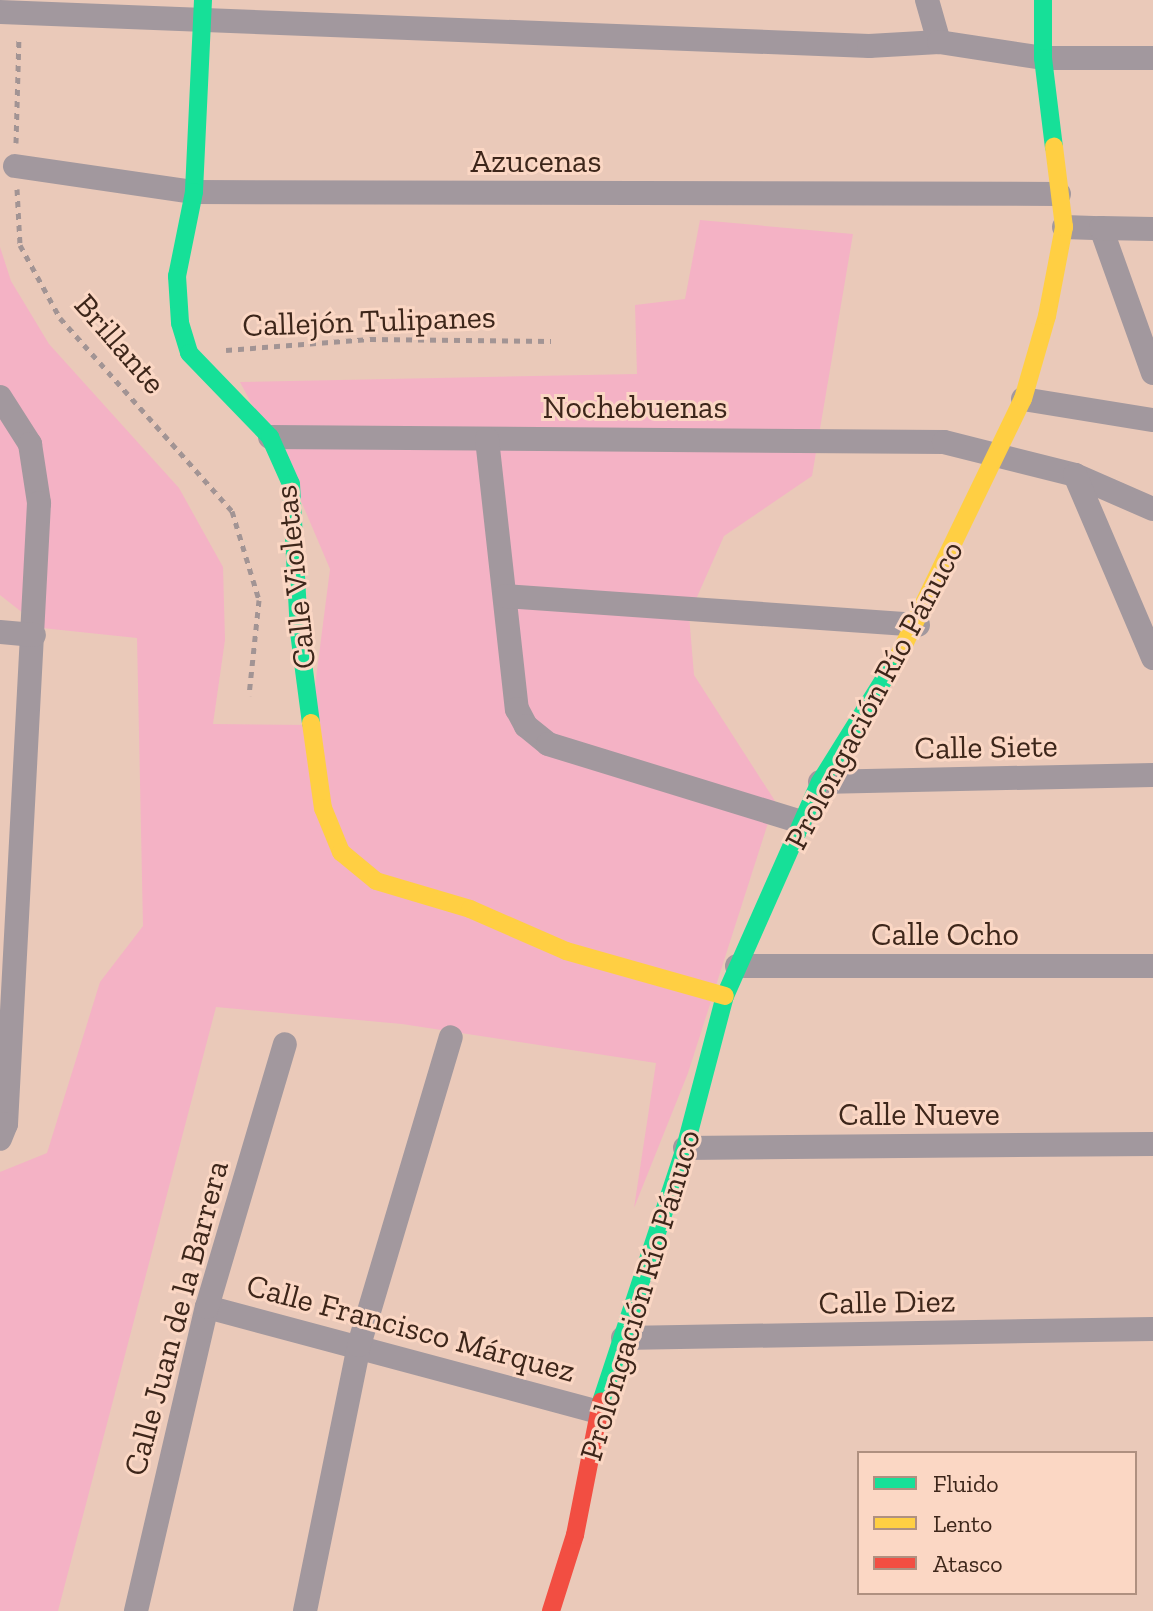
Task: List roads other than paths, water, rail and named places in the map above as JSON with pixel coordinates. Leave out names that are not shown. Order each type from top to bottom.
[{"type":"street","points":[[927,0],[939,42]]},
{"type":"street","name":"Prolongación Río Pánuco","points":[[551,1611],[575,1535],[598,1412],[685,1148],[725,996],[820,782],[918,625],[1023,399],[1047,316],[1064,227],[1043,58],[1043,0]]},
{"type":"street","points":[[194,192],[202,9]]},
{"type":"street","points":[[10,12],[202,9],[869,46],[939,42],[1043,58],[1153,58]]},
{"type":"street","name":"Azucenas","points":[[15,166],[194,192],[1059,194]]},
{"type":"street","name":"Calle Violetas","points":[[194,192],[177,276],[180,323],[189,353],[270,437],[291,484],[299,632],[323,808],[341,852],[376,881],[470,909],[566,951],[725,996]]},
{"type":"street","points":[[1064,227],[1153,229]]},
{"type":"street","points":[[1101,228],[1153,373]]},
{"type":"street","points":[[0,397],[30,444],[39,503],[6,1124],[0,1139]]},
{"type":"street","points":[[1023,399],[1153,420]]},
{"type":"street","name":"Nochebuenas","points":[[270,437],[890,438],[944,442],[1075,475],[1153,509]]},
{"type":"street","points":[[487,439],[517,709],[536,736],[548,744],[802,822]]},
{"type":"street","points":[[1075,475],[1153,658]]},
{"type":"street","points":[[505,596],[918,625]]},
{"type":"street","points":[[0,632],[34,635]]},
{"type":"street","name":"Calle Siete","points":[[820,782],[1153,775]]},
{"type":"street","name":"Calle Ocho","points":[[737,966],[1153,966]]},
{"type":"street","points":[[305,1611],[359,1345],[451,1037]]},
{"type":"street","name":"Calle Juan de la Barrera","points":[[136,1611],[207,1307],[285,1044]]},
{"type":"street","name":"Calle Nueve","points":[[685,1148],[1153,1144]]},
{"type":"street","name":"Calle Francisco Márquez","points":[[207,1307],[359,1345],[598,1412]]},
{"type":"street","name":"Calle Diez","points":[[623,1338],[1153,1329]]}]
